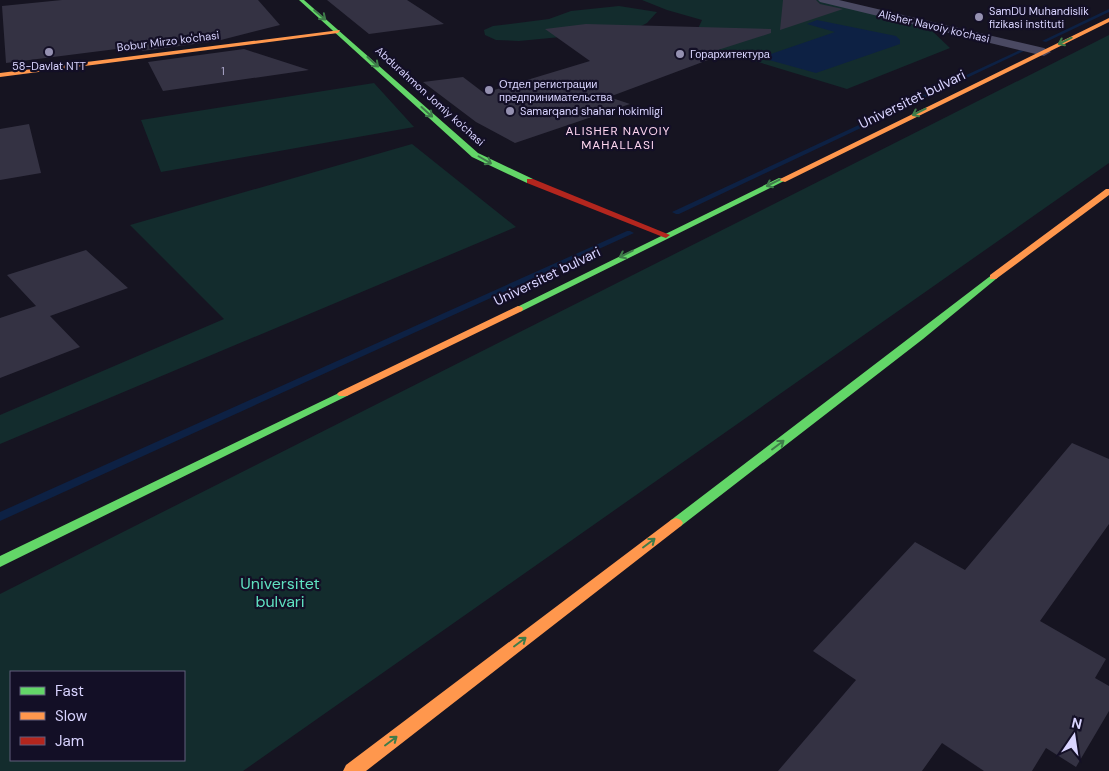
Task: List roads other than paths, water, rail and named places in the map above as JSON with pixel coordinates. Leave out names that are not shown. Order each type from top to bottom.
[{"type":"main road","name":"Abdurahmon Jomiy ko'chasi","points":[[301,0],[475,155],[503,171],[628,218],[666,235]]},
{"type":"main road","name":"Universitet bulvari","points":[[0,562],[1109,20]]},
{"type":"main road","name":"Bobur Mirzo ko'chasi","points":[[0,75],[338,31]]},
{"type":"main road","points":[[352,771],[919,337],[1006,266],[1109,191]]},
{"type":"street","name":"Alisher Navoiy ko'chasi","points":[[824,0],[1044,52]]},
{"type":"water","points":[[817,20],[896,36],[900,40],[900,44],[816,73],[769,60],[768,55],[835,32],[807,24]]},
{"type":"waterway","points":[[1044,41],[1109,10]]},
{"type":"waterway","points":[[676,212],[1022,51]]},
{"type":"waterway","points":[[0,517],[630,233]]},
{"type":"place","name":"SamDU Muhandislik fizikasi instituti","points":[[979,17]]},
{"type":"place","name":"58-Davlat NTT","points":[[49,52]]},
{"type":"place","name":"Горархитектура","points":[[680,54]]},
{"type":"place","name":"Отдел регистрации предпринимательства","points":[[489,90]]},
{"type":"place","name":"Samarqand shahar hokimligi","points":[[510,111]]},
{"type":"district","name":"ALISHER NAVOIY MAHALLASI","points":[[618,138]]}]
